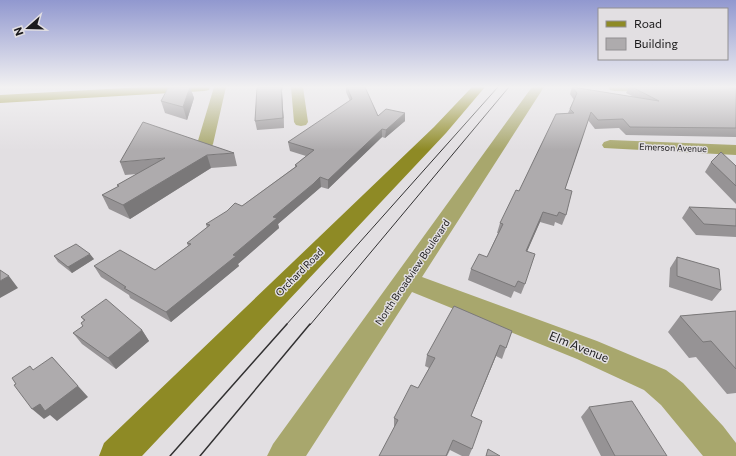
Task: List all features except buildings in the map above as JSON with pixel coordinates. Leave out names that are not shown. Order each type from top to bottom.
[{"type":"street","points":[[205,144],[214,108]]},
{"type":"street","points":[[299,108],[301,122]]},
{"type":"street","name":"Orchard Road","points":[[117,456],[460,108]]},
{"type":"street","name":"North Broadview Boulevard","points":[[285,456],[523,108]]},
{"type":"street","name":"Emerson Avenue","points":[[610,145],[736,150]]},
{"type":"street","name":"Elm Avenue","points":[[406,280],[587,350],[655,380],[672,394],[711,438],[724,456]]},
{"type":"tram line","points":[[286,325],[479,108]]},
{"type":"tram line","points":[[310,325],[491,108]]},
{"type":"tram line","points":[[170,456],[287,324]]},
{"type":"tram line","points":[[200,456],[310,324]]}]
